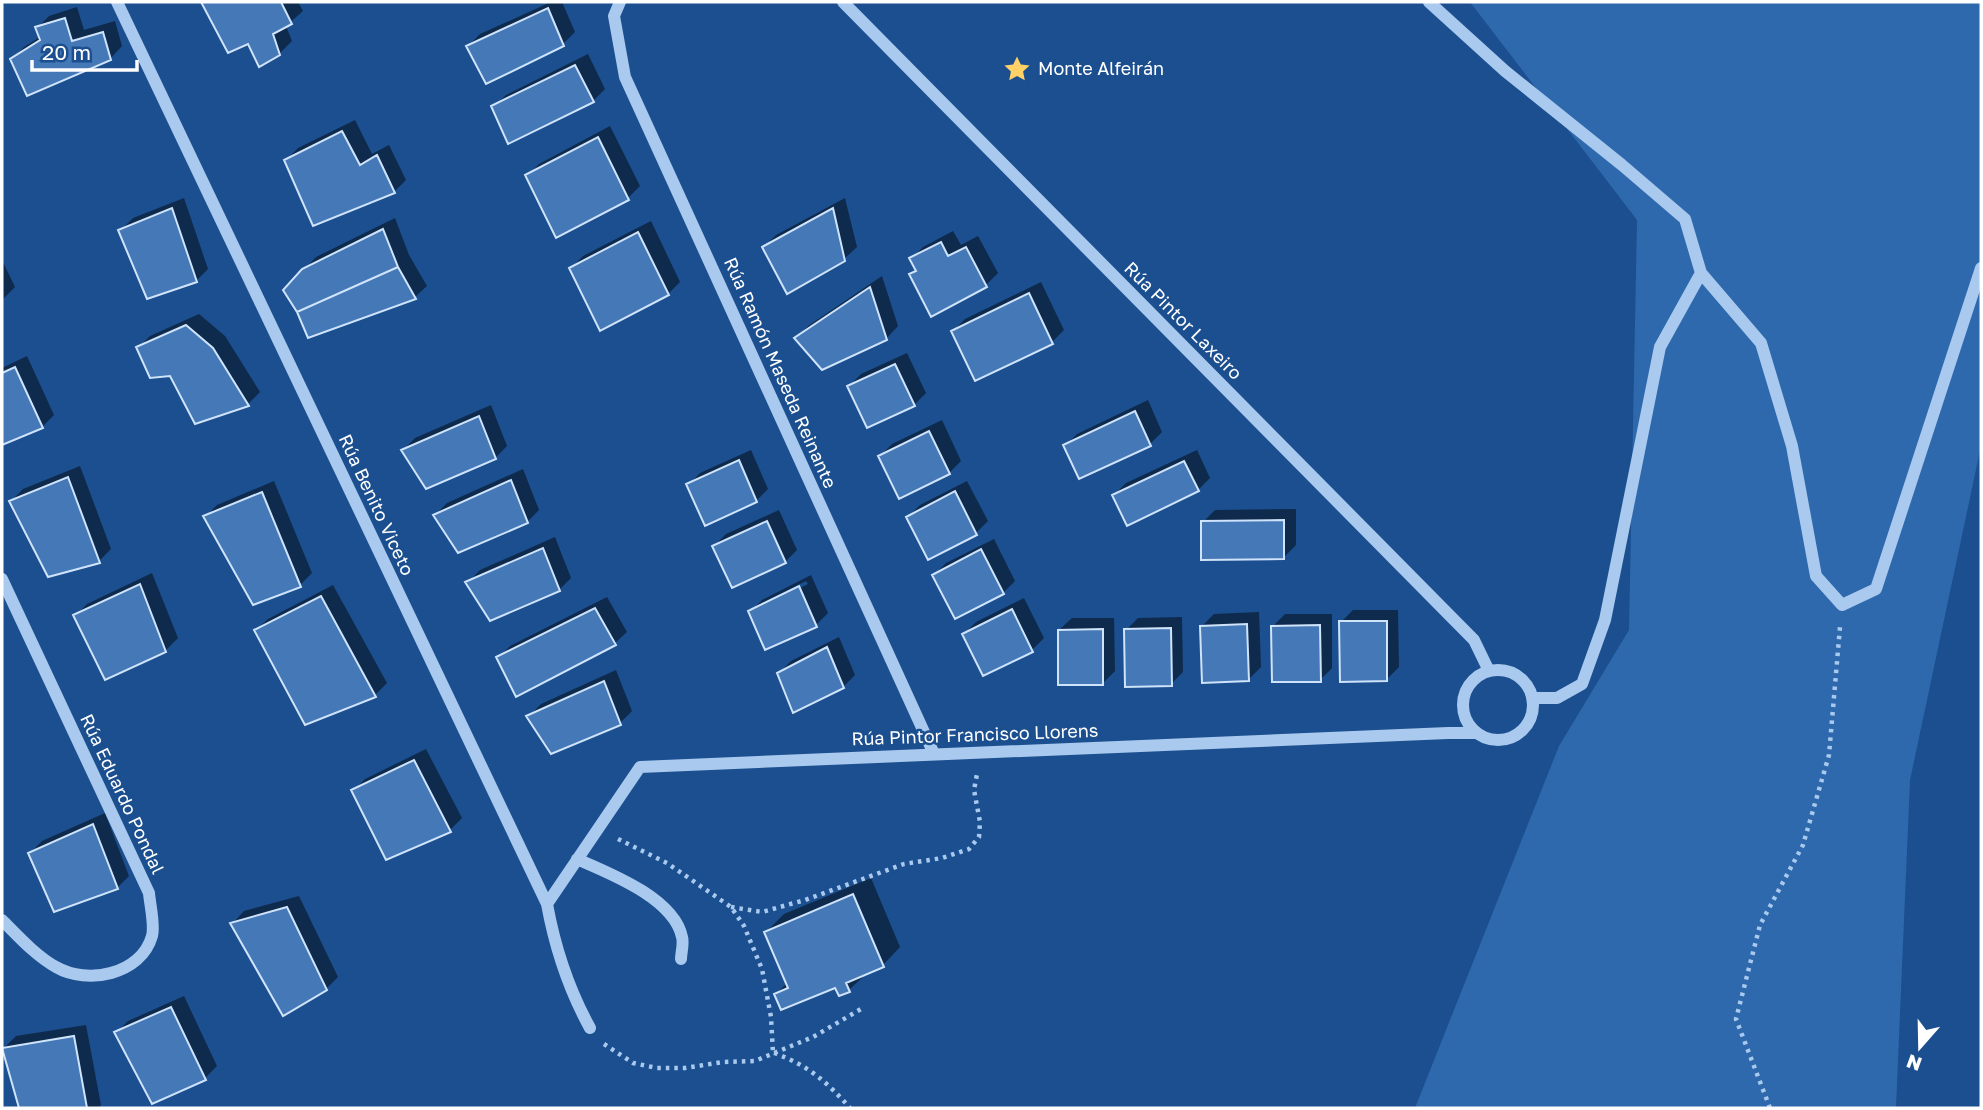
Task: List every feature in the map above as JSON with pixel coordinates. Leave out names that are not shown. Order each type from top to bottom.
[{"type":"street","name":"Rúa Benito Viceto","points":[[117,2],[547,904],[551,930],[566,979],[590,1028]]},
{"type":"street","name":"Rúa Ramón Maseda Reinante","points":[[620,2],[614,16],[625,77],[934,754]]},
{"type":"street","name":"Rúa Pintor Laxeiro","points":[[844,2],[1474,640],[1489,671]]},
{"type":"street","points":[[1429,2],[1505,71],[1685,219],[1701,274],[1761,343],[1792,446],[1815,576],[1842,606],[1876,589],[1981,268]]},
{"type":"street","points":[[1532,698],[1557,698],[1582,684],[1605,620],[1660,347],[1701,274]]},
{"type":"street","name":"Rúa Eduardo Pondal","points":[[2,579],[149,893],[153,936],[137,961],[113,973],[85,977],[56,967],[2,920]]},
{"type":"street","points":[[1498,669],[1516,675],[1529,689],[1532,698],[1530,719],[1517,734],[1496,740],[1477,733],[1465,718],[1463,698],[1472,681],[1489,671],[1498,669]]},
{"type":"street","name":"Rúa Pintor Francisco Llorens","points":[[547,904],[640,767],[1477,733]]},
{"type":"street","points":[[577,859],[630,882],[668,911],[682,937],[681,959]]},
{"type":"path","points":[[1770,1108],[1736,1019],[1760,925],[1803,845],[1829,755],[1842,606]]},
{"type":"path","points":[[731,907],[762,912],[805,900],[904,864],[942,858],[969,849],[979,837],[981,822],[974,790],[981,752]]},
{"type":"path","points":[[598,829],[667,863],[731,907],[744,926],[762,969],[771,1017],[773,1053]]},
{"type":"path","points":[[590,1028],[609,1049],[633,1063],[657,1068],[685,1068],[723,1062],[755,1061],[813,1037],[860,1009]]},
{"type":"path","points":[[773,1053],[795,1061],[827,1082],[850,1108]]},
{"type":"shaded area","points":[[1470,2],[1981,2],[1981,446],[1910,780],[1896,1108],[1415,1108],[1559,746],[1629,630],[1637,220]]},
{"type":"building","points":[[201,2],[281,2],[292,24],[273,34],[280,55],[259,67],[248,44],[228,53]]},
{"type":"building","points":[[548,8],[564,46],[486,84],[466,46]]},
{"type":"building","points":[[65,18],[72,41],[103,32],[111,60],[27,96],[10,59],[40,40],[35,27]]},
{"type":"building","points":[[575,65],[594,102],[508,144],[491,106]]},
{"type":"building","points":[[342,131],[360,165],[377,155],[395,193],[313,226],[284,160]]},
{"type":"building","points":[[598,137],[629,200],[556,238],[525,175]]},
{"type":"building","points":[[172,208],[197,282],[147,299],[118,230]]},
{"type":"building","points":[[833,208],[845,261],[787,294],[762,247]]},
{"type":"building","points":[[383,229],[398,267],[297,312],[283,290],[302,269]]},
{"type":"building","points":[[638,232],[669,295],[600,331],[569,268]]},
{"type":"building","points":[[941,242],[948,256],[966,247],[987,287],[931,317],[909,274],[916,271],[909,258]]},
{"type":"building","points":[[398,267],[416,299],[308,338],[297,312]]},
{"type":"building","points":[[870,287],[887,340],[822,370],[794,338]]},
{"type":"building","points":[[1029,293],[1053,344],[975,381],[951,331]]},
{"type":"building","points":[[186,325],[213,348],[249,406],[195,424],[170,376],[150,378],[136,347]]},
{"type":"building","points":[[895,364],[915,406],[867,428],[847,386]]},
{"type":"building","points":[[15,367],[43,428],[2,445],[2,373]]},
{"type":"building","points":[[1135,411],[1151,446],[1079,479],[1063,445]]},
{"type":"building","points":[[479,416],[496,459],[426,489],[401,450]]},
{"type":"building","points":[[929,431],[950,474],[899,499],[878,456]]},
{"type":"building","points":[[739,460],[757,502],[705,526],[686,484]]},
{"type":"building","points":[[1184,461],[1199,491],[1127,526],[1112,495]]},
{"type":"building","points":[[68,477],[100,563],[48,577],[9,501]]},
{"type":"building","points":[[511,480],[528,523],[458,553],[433,515]]},
{"type":"building","points":[[955,491],[977,535],[928,560],[906,517]]},
{"type":"building","points":[[262,492],[301,587],[253,605],[203,516]]},
{"type":"building","points":[[1284,520],[1284,559],[1201,560],[1201,521]]},
{"type":"building","points":[[767,521],[786,563],[732,588],[712,546]]},
{"type":"building","points":[[543,548],[560,591],[490,621],[465,582]]},
{"type":"building","points":[[981,549],[1004,594],[955,619],[932,575]]},
{"type":"building","points":[[140,584],[166,652],[105,680],[73,615]]},
{"type":"building","points":[[799,586],[817,627],[765,650],[748,611]]},
{"type":"building","points":[[321,596],[376,697],[305,725],[254,630]]},
{"type":"building","points":[[595,608],[616,645],[516,697],[496,657]]},
{"type":"building","points":[[1012,609],[1033,652],[983,676],[962,634]]},
{"type":"building","points":[[1339,621],[1387,621],[1387,681],[1340,682]]},
{"type":"building","points":[[1247,624],[1249,681],[1202,683],[1200,626]]},
{"type":"building","points":[[1320,625],[1321,682],[1272,682],[1271,626]]},
{"type":"building","points":[[1171,628],[1172,686],[1125,687],[1124,629]]},
{"type":"building","points":[[1103,629],[1103,685],[1058,685],[1058,630]]},
{"type":"building","points":[[827,647],[844,688],[793,713],[777,673]]},
{"type":"building","points":[[604,681],[621,725],[551,754],[526,716]]},
{"type":"building","points":[[414,760],[451,832],[386,860],[351,790]]},
{"type":"building","points":[[93,824],[118,889],[54,912],[28,853]]},
{"type":"building","points":[[853,894],[884,967],[846,983],[850,992],[839,996],[835,988],[781,1010],[774,994],[788,988],[764,932]]},
{"type":"building","points":[[287,907],[327,990],[283,1016],[230,923]]},
{"type":"building","points":[[171,1007],[206,1080],[152,1104],[114,1032]]},
{"type":"building","points":[[74,1036],[87,1108],[19,1108],[2,1048]]},
{"type":"place","name":"Monte Alfeirán","points":[[1017,69]]}]
